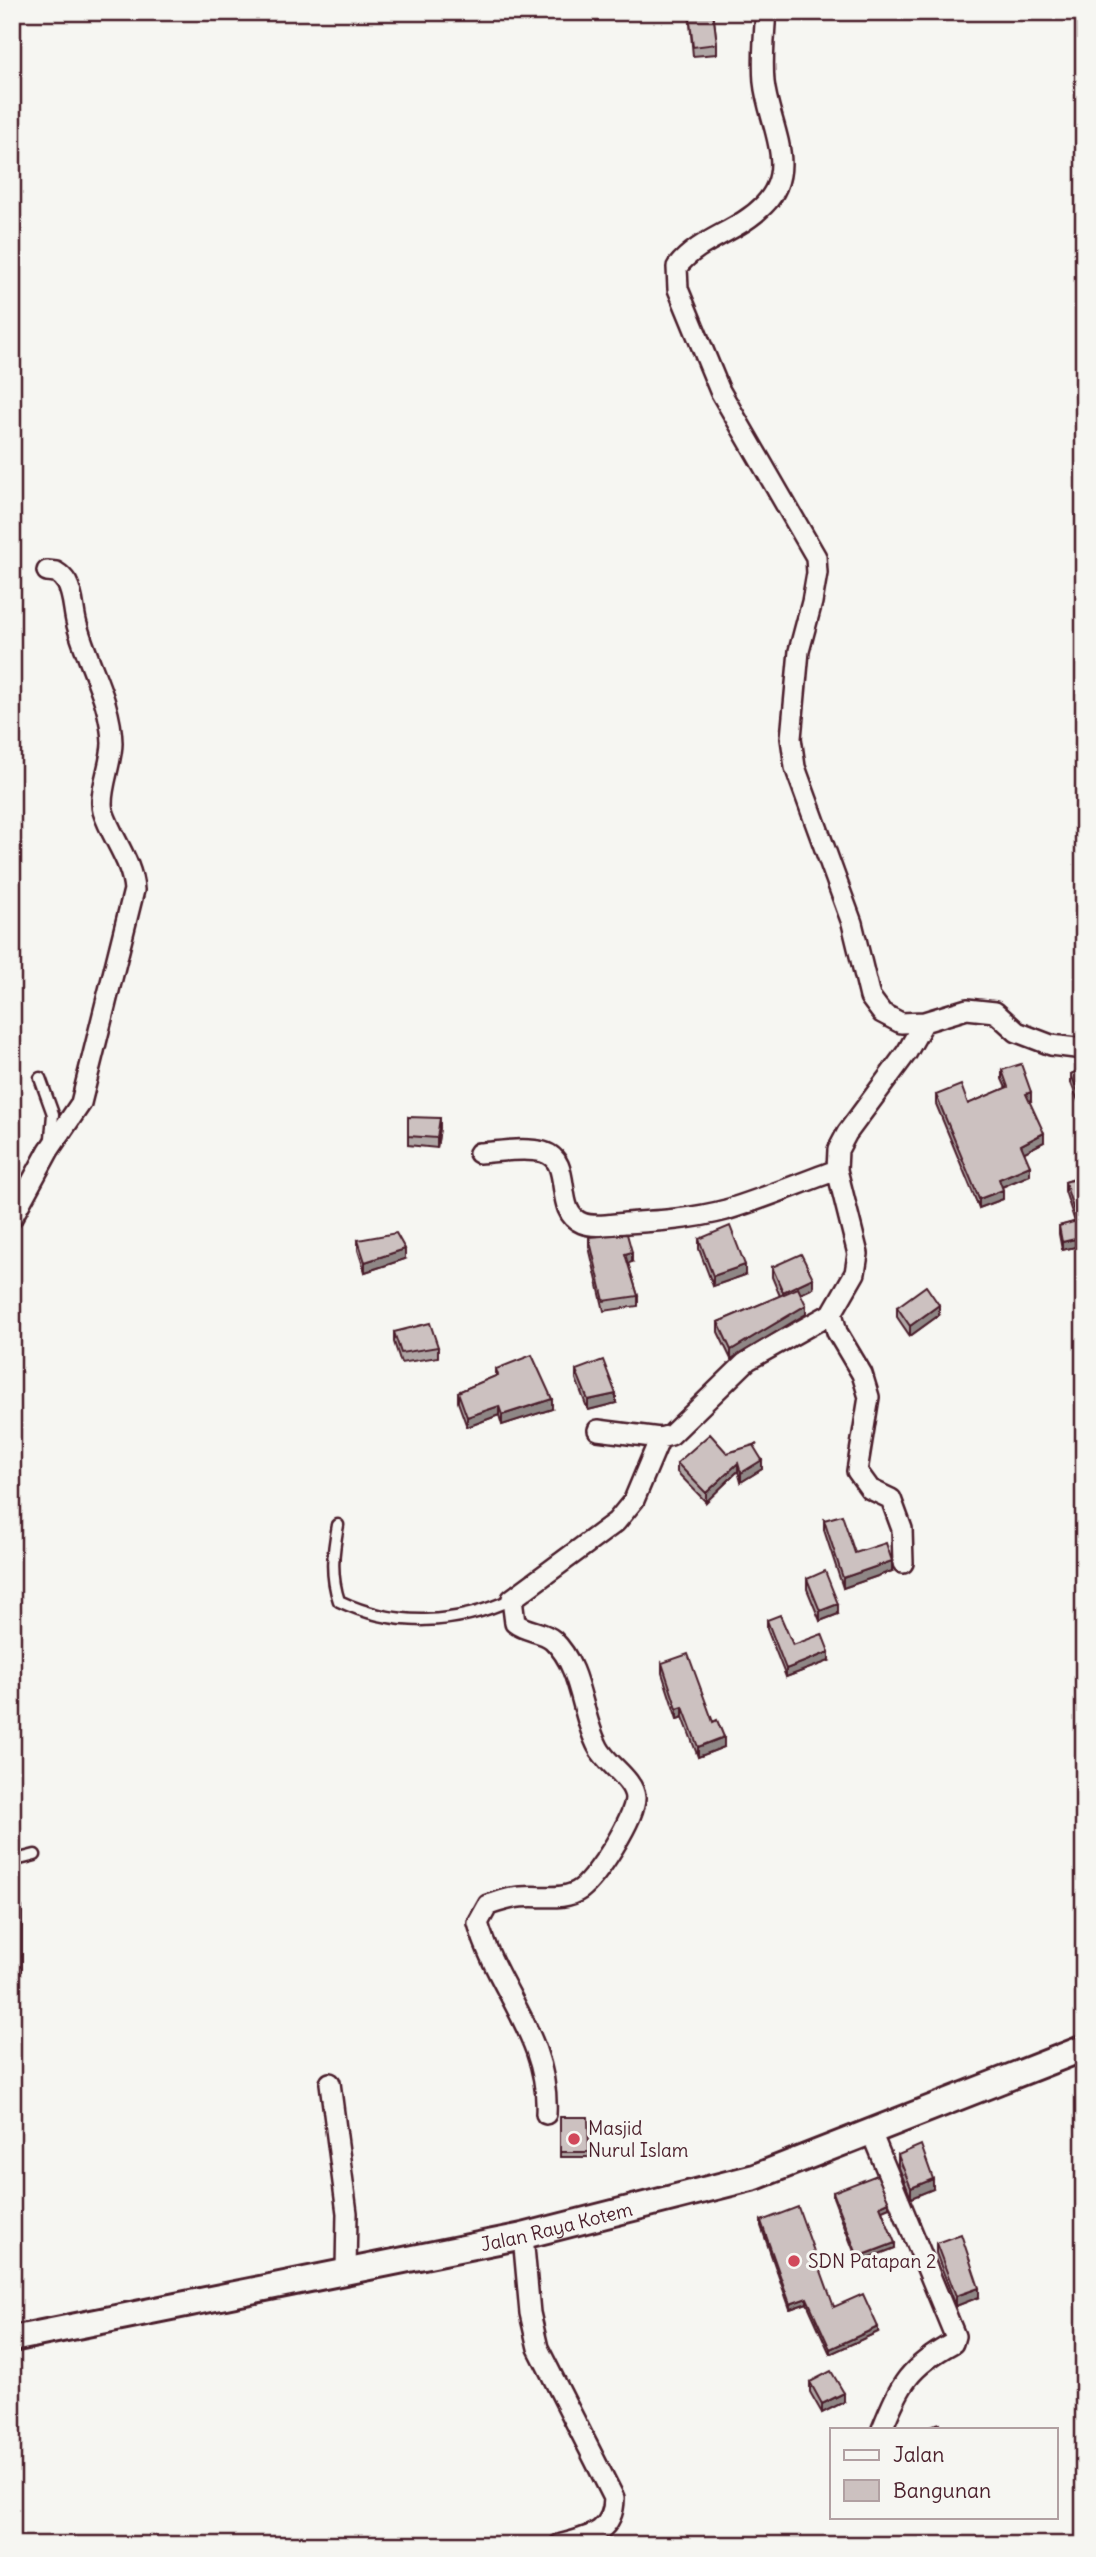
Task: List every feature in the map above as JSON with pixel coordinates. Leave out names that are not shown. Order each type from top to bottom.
[{"type":"street","points":[[766,12],[765,85],[782,167],[777,187],[764,205],[740,223],[688,253],[677,267],[678,289],[720,391],[816,557],[817,573],[812,602],[799,651],[791,738],[795,767],[852,923],[870,997],[882,1013],[901,1023],[924,1022],[967,1009],[995,1012],[1017,1031],[1051,1045],[1084,1049]]},
{"type":"street","points":[[12,1218],[49,1150],[81,1103],[134,890],[133,874],[103,810],[102,796],[109,776],[112,746],[111,725],[99,680],[76,622],[68,585],[56,572],[47,571]]},
{"type":"street","points":[[598,1430],[660,1437],[671,1434],[685,1424],[726,1378],[748,1360],[832,1313],[855,1273],[858,1254],[837,1170],[838,1150],[847,1133],[907,1052],[924,1022]]},
{"type":"street","points":[[479,1153],[541,1151],[554,1156],[561,1168],[567,1204],[572,1215],[581,1223],[596,1224],[670,1220],[725,1210],[837,1170]]},
{"type":"street","points":[[832,1313],[836,1332],[862,1374],[869,1396],[857,1471],[870,1489],[891,1499],[902,1529],[903,1563]]},
{"type":"street","points":[[546,2115],[540,2059],[520,2010],[483,1940],[478,1923],[488,1905],[513,1898],[565,1897],[582,1888],[616,1846],[635,1800],[632,1788],[603,1757],[596,1743],[580,1687],[564,1654],[548,1635],[524,1630],[514,1623],[512,1599],[594,1542],[616,1522],[634,1500],[660,1437]]},
{"type":"street","name":"Jalan Raya Kotem","points":[[12,2340],[523,2236],[755,2177],[1084,2048]]},
{"type":"street","points":[[330,2083],[347,2213],[346,2271]]},
{"type":"street","points":[[871,2132],[955,2336],[953,2343],[933,2354],[898,2388],[882,2428]]},
{"type":"street","points":[[523,2236],[530,2314],[538,2348],[614,2498],[614,2515],[605,2526],[588,2536],[559,2545]]},
{"type":"lane","points":[[40,1078],[53,1114],[49,1150]]},
{"type":"lane","points":[[338,1524],[331,1561],[333,1584],[339,1601],[366,1614],[435,1621],[468,1617],[512,1599]]},
{"type":"lane","points":[[12,1861],[35,1855]]},
{"type":"building","points":[[689,12],[713,12],[717,44],[693,47]]},
{"type":"building","points":[[1021,1064],[1031,1092],[1026,1094],[1044,1133],[1021,1145],[1030,1166],[999,1179],[1003,1190],[979,1199],[936,1095],[961,1085],[968,1104],[1008,1087],[1002,1070]]},
{"type":"building","points":[[1084,1068],[1084,1107],[1071,1074]]},
{"type":"building","points":[[408,1117],[440,1118],[437,1138],[408,1136]]},
{"type":"building","points":[[1084,1176],[1084,1237],[1062,1242],[1059,1226],[1077,1221],[1065,1182]]},
{"type":"building","points":[[730,1226],[745,1265],[713,1276],[699,1239]]},
{"type":"building","points":[[396,1233],[405,1249],[365,1262],[358,1240]]},
{"type":"building","points":[[627,1234],[632,1252],[625,1254],[638,1296],[604,1301],[589,1237]]},
{"type":"building","points":[[801,1254],[813,1278],[783,1292],[772,1267]]},
{"type":"building","points":[[926,1286],[939,1305],[910,1326],[897,1307]]},
{"type":"building","points":[[798,1288],[806,1305],[731,1350],[718,1322]]},
{"type":"building","points":[[430,1323],[438,1347],[401,1353],[394,1332]]},
{"type":"building","points":[[532,1355],[552,1399],[502,1415],[499,1406],[467,1417],[458,1392],[498,1375],[496,1369]]},
{"type":"building","points":[[603,1360],[616,1394],[588,1400],[576,1370]]},
{"type":"building","points":[[710,1434],[727,1453],[757,1444],[754,1447],[762,1460],[741,1473],[738,1463],[706,1493],[677,1463]]},
{"type":"building","points":[[842,1515],[855,1553],[886,1543],[892,1561],[843,1578],[824,1520]]},
{"type":"building","points":[[825,1571],[838,1604],[820,1611],[807,1579]]},
{"type":"building","points":[[780,1615],[793,1645],[822,1634],[829,1652],[786,1669],[767,1620]]},
{"type":"building","points":[[688,1654],[713,1722],[717,1720],[724,1737],[698,1747],[683,1707],[677,1709],[662,1663]]},
{"type":"building","points":[[12,1906],[22,1907],[22,1956],[12,1956]]},
{"type":"building","name":"Masjid Nurul Islam","points":[[560,2117],[588,2117],[589,2152],[560,2152]]},
{"type":"building","points":[[921,2145],[933,2179],[911,2188],[898,2155]]},
{"type":"building","name":"SDN Patapan 2","points":[[877,2175],[889,2202],[880,2206],[895,2243],[858,2257],[833,2192]]},
{"type":"building","points":[[798,2207],[834,2307],[863,2294],[878,2327],[830,2349],[807,2298],[790,2304],[761,2221]]},
{"type":"building","points":[[961,2234],[979,2288],[956,2296],[936,2243]]},
{"type":"building","points":[[831,2371],[844,2393],[822,2404],[810,2382]]},
{"type":"building","points":[[940,2423],[942,2428],[922,2428]]},
{"type":"place","name":"Masjid Nurul Islam","points":[[574,2139]]},
{"type":"place","name":"SDN Patapan 2","points":[[794,2261]]}]
